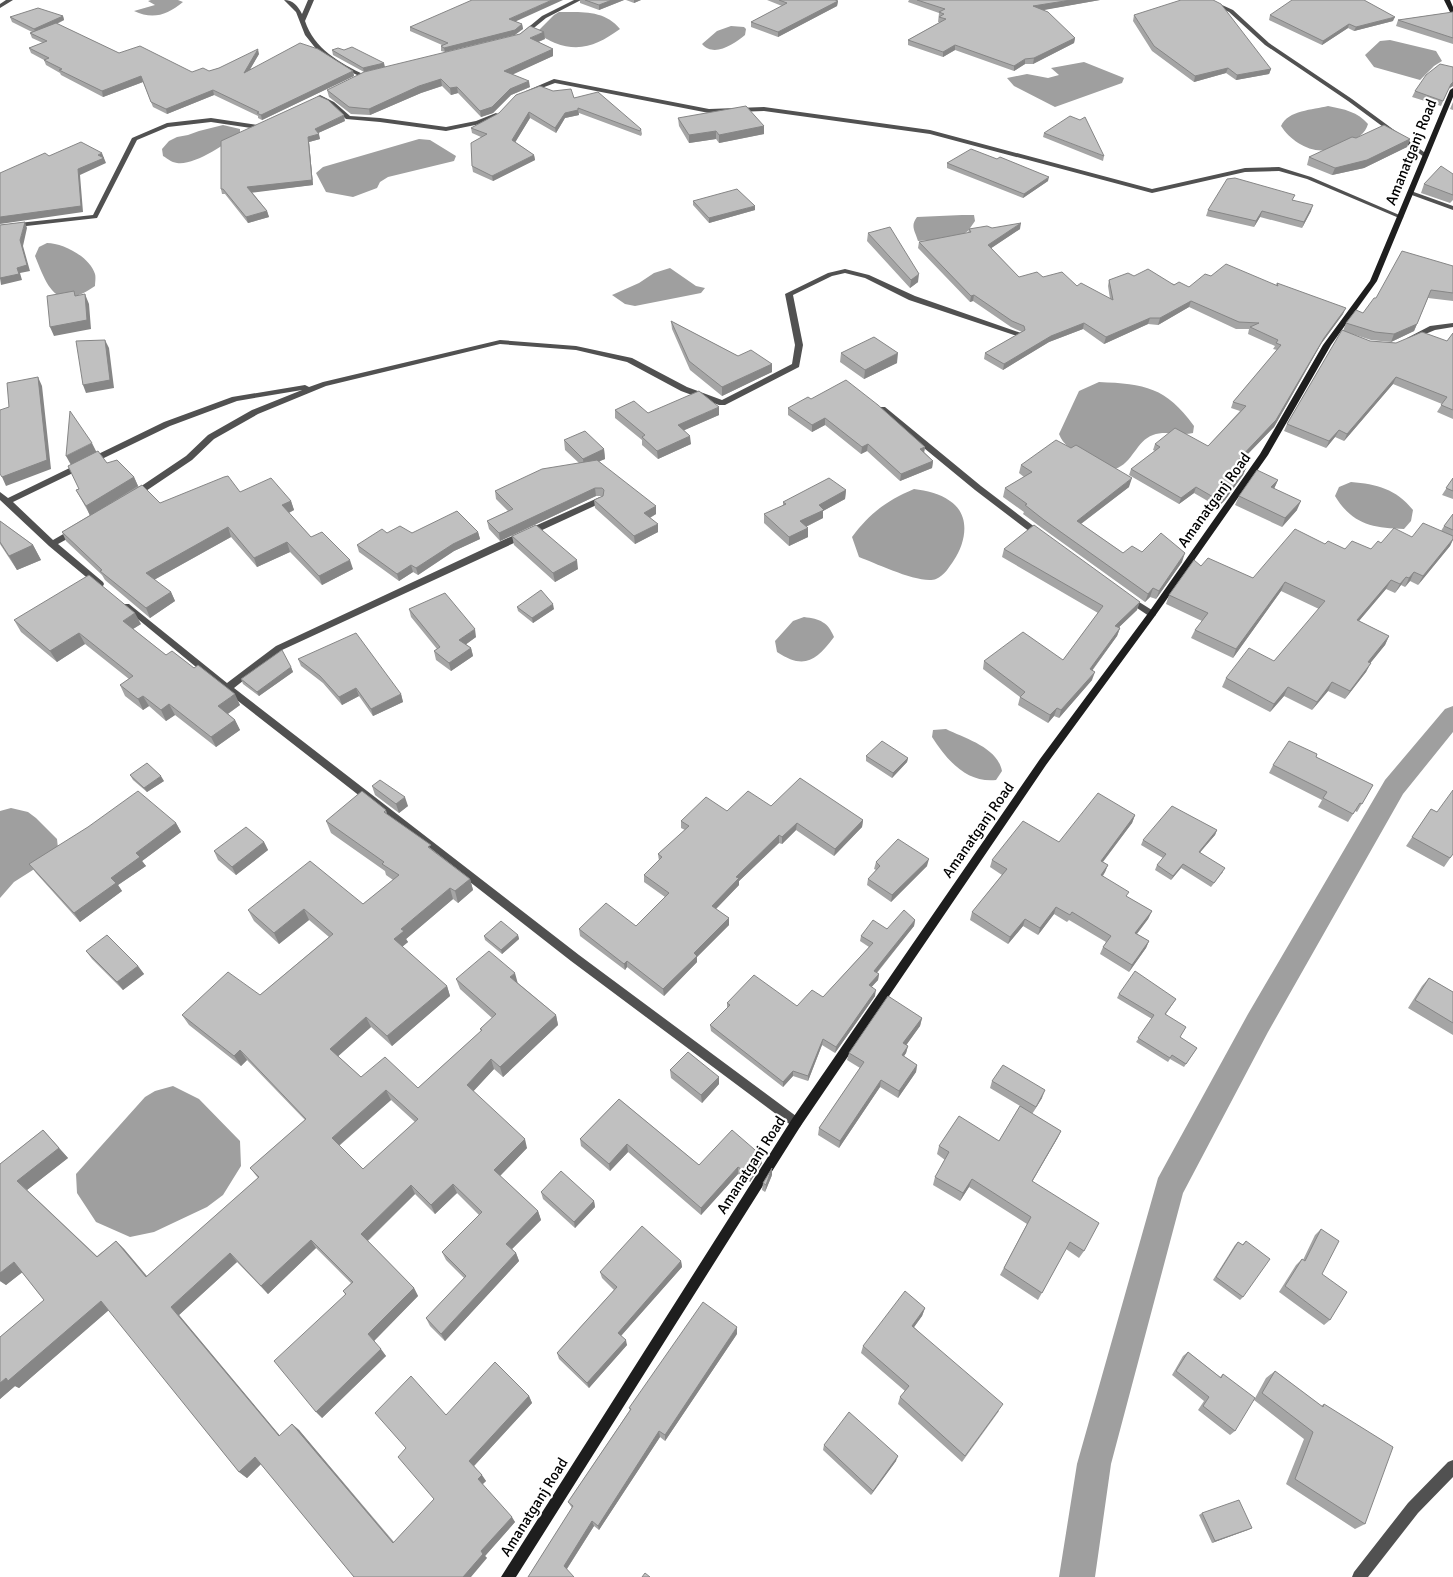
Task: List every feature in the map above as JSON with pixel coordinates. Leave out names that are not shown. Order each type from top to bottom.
[{"type":"main road","points":[[1447,0],[1453,12]]},
{"type":"main road","name":"Amanatganj Road","points":[[508,1577],[796,1123],[1042,762],[1152,614],[1264,455],[1327,345],[1341,334],[1373,281],[1453,90]]},
{"type":"street","points":[[0,6],[10,0]]},
{"type":"street","points":[[286,0],[298,8],[308,35],[331,59],[363,76]]},
{"type":"street","points":[[302,21],[311,0]]},
{"type":"street","points":[[518,38],[544,17],[578,0]]},
{"type":"street","points":[[1207,0],[1231,11],[1267,44],[1350,100],[1426,156]]},
{"type":"street","points":[[354,80],[372,74]]},
{"type":"street","points":[[522,94],[554,81],[709,111],[764,110],[930,132],[1152,191],[1245,170],[1279,169],[1303,176],[1401,217]]},
{"type":"street","points":[[311,101],[328,93]]},
{"type":"street","points":[[320,97],[332,103],[348,118],[380,120],[446,129],[478,123],[496,116],[502,110]]},
{"type":"street","points":[[0,227],[95,217],[134,139],[167,124],[212,120],[258,127],[266,123]]},
{"type":"street","points":[[1410,193],[1453,208]]},
{"type":"street","points":[[105,588],[52,544],[4,498],[167,424],[235,399],[323,384],[500,342],[576,348],[630,360],[684,389],[722,403],[796,365],[799,345],[789,294],[830,274],[845,271],[868,276],[912,298],[1017,333]]},
{"type":"street","points":[[1404,341],[1433,328],[1453,325]]},
{"type":"street","points":[[129,499],[189,458],[211,437],[255,412],[323,384]]},
{"type":"street","points":[[878,406],[978,488],[1045,539]]},
{"type":"street","points":[[226,688],[279,648],[492,548],[600,500]]},
{"type":"street","points":[[52,544],[86,524]]},
{"type":"street","points":[[1121,593],[1152,614]]},
{"type":"street","points":[[120,601],[226,688],[567,952],[796,1123]]},
{"type":"street","points":[[1358,1577],[1413,1508],[1453,1467]]},
{"type":"shaded area","points":[[178,0],[183,2],[160,15],[147,15],[134,11],[155,5],[148,1]]},
{"type":"shaded area","points":[[559,12],[584,12],[600,15],[607,18],[620,29],[597,43],[581,47],[564,46],[548,40],[539,33],[539,30]]},
{"type":"shaded area","points":[[731,26],[744,27],[746,29],[745,35],[718,50],[712,50],[702,44],[717,31]]},
{"type":"shaded area","points":[[1390,40],[1436,51],[1442,61],[1420,80],[1374,67],[1365,55],[1380,41]]},
{"type":"shaded area","points":[[1084,62],[1124,78],[1122,83],[1055,107],[1014,86],[1007,78],[1027,74],[1048,78],[1059,75],[1051,68]]},
{"type":"shaded area","points":[[1328,106],[1345,110],[1364,120],[1368,124],[1363,133],[1349,142],[1330,149],[1320,150],[1307,147],[1295,141],[1281,126],[1284,121],[1295,114]]},
{"type":"shaded area","points":[[223,125],[240,129],[240,133],[210,153],[184,163],[173,162],[163,156],[162,149],[169,141],[177,137]]},
{"type":"shaded area","points":[[419,139],[430,140],[456,156],[454,161],[388,177],[380,182],[377,188],[353,197],[326,192],[316,173],[323,167]]},
{"type":"shaded area","points":[[974,215],[975,221],[968,231],[958,238],[918,241],[913,226],[917,217]]},
{"type":"shaded area","points":[[47,243],[68,248],[88,262],[95,274],[95,286],[82,294],[71,297],[62,297],[55,293],[44,278],[35,256],[39,247]]},
{"type":"shaded area","points":[[670,268],[696,286],[705,288],[701,293],[635,306],[625,304],[612,295],[639,283],[654,273]]},
{"type":"shaded area","points":[[1099,382],[1129,384],[1164,395],[1184,413],[1194,426],[1193,433],[1162,433],[1153,435],[1142,442],[1126,462],[1115,469],[1075,452],[1068,447],[1059,434],[1079,391]]},
{"type":"shaded area","points":[[1351,482],[1378,486],[1393,492],[1413,510],[1411,521],[1404,529],[1373,526],[1348,513],[1335,496],[1339,487]]},
{"type":"shaded area","points":[[914,489],[946,498],[957,507],[964,521],[964,537],[958,553],[942,576],[936,579],[920,579],[909,576],[859,557],[852,537],[879,508]]},
{"type":"shaded area","points":[[804,617],[823,622],[834,637],[815,657],[809,660],[795,661],[777,652],[775,641],[793,621]]},
{"type":"shaded area","points":[[946,729],[980,745],[994,756],[1002,771],[996,780],[975,778],[951,762],[932,737],[933,730]]},
{"type":"shaded area","points":[[11,808],[28,812],[36,818],[57,839],[58,848],[36,868],[14,882],[0,898],[0,811]]},
{"type":"shaded area","points":[[173,1086],[199,1099],[240,1141],[241,1166],[223,1195],[207,1207],[154,1232],[130,1237],[96,1222],[77,1193],[76,1174],[145,1097],[155,1091]]},
{"type":"building","points":[[472,0],[552,0],[509,19],[522,24],[515,30],[444,48],[441,46],[448,43],[410,27]]},
{"type":"building","points":[[585,0],[612,0],[599,5]]},
{"type":"building","points":[[779,0],[838,1],[778,32],[751,22],[787,3]]},
{"type":"building","points":[[917,0],[1071,0],[1033,6],[1048,12],[1075,38],[1034,58],[1025,59],[1014,66],[955,45],[943,52],[908,40],[946,19],[939,17],[944,14],[939,12],[945,9]]},
{"type":"building","points":[[1181,0],[1213,0],[1221,4],[1271,69],[1237,75],[1228,68],[1195,76],[1154,46],[1134,15]]},
{"type":"building","points":[[1292,0],[1364,0],[1395,17],[1356,27],[1349,24],[1323,41],[1270,15]]},
{"type":"building","points":[[38,8],[63,16],[34,29],[10,17]]},
{"type":"building","points":[[1453,12],[1453,38],[1398,20]]},
{"type":"building","points":[[56,23],[119,53],[140,46],[192,72],[203,68],[209,71],[219,68],[258,49],[244,73],[300,43],[318,49],[353,71],[261,115],[257,113],[259,112],[213,90],[166,109],[151,102],[141,76],[102,91],[59,70],[62,69],[44,60],[49,58],[29,48],[47,41],[30,33]]},
{"type":"building","points":[[530,26],[544,32],[530,38],[553,49],[504,71],[529,81],[510,89],[492,107],[480,111],[457,87],[450,88],[441,79],[419,86],[369,109],[349,107],[327,90],[364,72],[520,34]]},
{"type":"building","points":[[352,47],[384,63],[363,68],[332,50],[338,48],[344,50]]},
{"type":"building","points":[[1440,64],[1453,67],[1453,82],[1443,101],[1415,91],[1426,75]]},
{"type":"building","points":[[540,86],[553,91],[571,89],[574,98],[598,92],[641,129],[640,131],[578,108],[578,110],[565,113],[555,128],[529,112],[512,140],[534,155],[492,176],[472,166],[471,143],[487,134],[471,128],[499,113],[516,95]]},
{"type":"building","points":[[319,96],[328,100],[344,115],[315,129],[319,134],[308,137],[312,180],[247,187],[267,211],[246,217],[221,189],[221,141]]},
{"type":"building","points":[[746,106],[764,126],[719,135],[716,131],[689,135],[678,118]]},
{"type":"building","points":[[1070,116],[1080,120],[1085,117],[1104,156],[1044,133]]},
{"type":"building","points":[[1384,125],[1410,139],[1367,160],[1335,168],[1309,157],[1352,137],[1356,138]]},
{"type":"building","points":[[81,142],[102,153],[98,155],[104,158],[78,169],[81,206],[0,217],[0,173],[45,153],[49,156]]},
{"type":"building","points":[[971,149],[997,159],[1000,157],[1049,177],[1024,194],[947,163]]},
{"type":"building","points":[[1441,166],[1453,174],[1453,195],[1424,184]]},
{"type":"building","points":[[1235,178],[1295,195],[1292,200],[1313,205],[1304,222],[1262,211],[1256,221],[1208,210],[1227,179]]},
{"type":"building","points":[[737,189],[755,206],[709,218],[693,201]]},
{"type":"building","points":[[25,222],[20,240],[27,265],[17,268],[19,274],[0,278],[0,225]]},
{"type":"building","points":[[1021,223],[988,245],[1019,277],[1037,272],[1043,277],[1062,272],[1077,286],[1081,283],[1113,300],[1109,280],[1128,273],[1134,276],[1148,269],[1174,285],[1179,282],[1189,287],[1205,274],[1211,276],[1226,264],[1278,286],[1277,283],[1346,308],[1324,338],[1276,420],[1238,460],[1241,461],[1237,464],[1246,468],[1228,494],[1220,501],[1196,487],[1181,498],[1131,469],[1160,447],[1155,444],[1175,428],[1208,446],[1246,406],[1233,402],[1281,345],[1276,343],[1278,340],[1250,327],[1259,323],[1239,322],[1191,301],[1160,318],[1150,318],[1106,337],[1084,323],[1051,336],[1004,364],[985,353],[1025,330],[1024,326],[1012,321],[974,295],[971,296],[919,242],[971,232],[969,229],[987,226],[992,228]]},
{"type":"building","points":[[890,227],[919,274],[911,280],[868,233]]},
{"type":"building","points":[[1402,251],[1453,266],[1453,293],[1431,290],[1417,324],[1394,334],[1375,332],[1346,323],[1356,310],[1363,313],[1374,298],[1376,298]]},
{"type":"building","points":[[74,291],[75,296],[85,294],[87,320],[50,327],[47,296]]},
{"type":"building","points":[[671,321],[738,356],[751,350],[772,364],[722,387],[689,361]]},
{"type":"building","points":[[1342,330],[1370,341],[1396,343],[1422,332],[1447,341],[1453,333],[1453,410],[1441,405],[1447,397],[1396,377],[1347,434],[1339,430],[1329,441],[1287,424]]},
{"type":"building","points":[[874,337],[898,353],[865,370],[841,353]]},
{"type":"building","points":[[105,340],[110,380],[83,385],[76,341]]},
{"type":"building","points":[[38,377],[47,460],[2,477],[0,474],[0,410],[9,407],[7,383]]},
{"type":"building","points":[[846,380],[878,405],[925,447],[920,449],[933,461],[901,474],[868,444],[862,447],[825,418],[812,425],[788,408],[808,397],[811,399]]},
{"type":"building","points":[[699,391],[719,407],[678,425],[690,436],[657,451],[642,437],[645,435],[615,410],[634,401],[648,413]]},
{"type":"building","points":[[70,411],[92,443],[66,456]]},
{"type":"building","points":[[585,431],[604,449],[583,459],[564,440]]},
{"type":"building","points":[[1056,440],[1071,448],[1076,445],[1132,478],[1077,521],[1123,553],[1132,546],[1142,552],[1161,533],[1185,553],[1159,591],[1153,588],[1148,594],[1044,520],[1025,505],[1027,504],[1005,488],[1032,472],[1021,465]]},
{"type":"building","points":[[98,451],[107,463],[117,460],[134,477],[86,506],[76,490],[79,489],[68,466]]},
{"type":"building","points":[[597,460],[656,506],[644,513],[658,524],[634,536],[594,500],[603,496],[604,490],[602,488],[595,488],[499,533],[487,521],[513,509],[495,491],[542,469]]},
{"type":"building","points":[[1257,470],[1278,480],[1271,487],[1301,501],[1285,518],[1239,496]]},
{"type":"building","points":[[228,476],[240,492],[271,478],[291,501],[282,505],[311,537],[322,532],[350,560],[319,576],[287,542],[254,558],[228,527],[146,573],[171,592],[146,608],[100,571],[102,570],[62,532],[142,485],[160,503]]},
{"type":"building","points":[[829,478],[846,490],[819,505],[824,510],[800,521],[808,528],[789,537],[764,514],[786,504],[783,502]]},
{"type":"building","points":[[1453,478],[1453,491],[1446,488]]},
{"type":"building","points":[[457,511],[478,532],[453,544],[416,568],[411,565],[397,574],[357,545],[382,529],[387,533],[400,526],[412,533]]},
{"type":"building","points":[[1453,514],[1453,530],[1444,526]]},
{"type":"building","points":[[0,521],[33,545],[9,556],[0,542]]},
{"type":"building","points":[[1423,523],[1453,536],[1453,539],[1423,576],[1414,572],[1400,584],[1391,580],[1357,620],[1389,636],[1368,662],[1371,663],[1350,691],[1332,682],[1317,702],[1288,687],[1274,704],[1226,678],[1249,648],[1274,661],[1325,601],[1285,582],[1236,649],[1195,630],[1208,613],[1169,595],[1194,560],[1201,566],[1208,558],[1253,578],[1295,529],[1325,544],[1328,541],[1345,549],[1352,541],[1371,549],[1378,541],[1381,543],[1394,528],[1412,537]]},
{"type":"building","points":[[536,525],[577,560],[553,573],[512,536]]},
{"type":"building","points":[[1034,525],[1140,602],[1115,626],[1120,628],[1090,669],[1095,672],[1061,710],[1057,708],[1050,715],[1020,697],[1025,692],[984,661],[1023,632],[1063,660],[1103,606],[1004,549]]},
{"type":"building","points":[[89,575],[135,613],[123,621],[166,655],[172,651],[194,668],[198,665],[235,694],[218,706],[235,720],[211,737],[169,704],[161,710],[143,696],[138,699],[120,685],[133,676],[79,633],[50,651],[14,620]]},
{"type":"building","points":[[541,590],[553,604],[532,618],[517,607]]},
{"type":"building","points":[[445,593],[475,629],[459,640],[471,648],[449,663],[434,651],[440,647],[409,609]]},
{"type":"building","points":[[356,633],[401,694],[371,709],[356,688],[339,697],[320,676],[298,659]]},
{"type":"building","points":[[282,650],[291,667],[257,692],[241,679]]},
{"type":"building","points":[[882,741],[908,758],[893,773],[866,756]]},
{"type":"building","points":[[1289,741],[1317,754],[1316,757],[1373,785],[1362,804],[1360,803],[1353,814],[1323,798],[1327,792],[1273,765]]},
{"type":"building","points":[[147,763],[161,776],[144,788],[130,775]]},
{"type":"building","points":[[800,778],[863,820],[835,849],[797,823],[782,837],[779,835],[736,877],[739,878],[712,906],[729,918],[694,953],[697,956],[663,989],[627,961],[624,964],[579,929],[606,903],[636,926],[669,893],[644,875],[662,857],[658,854],[689,826],[681,821],[706,797],[727,811],[748,791],[771,806]]},
{"type":"building","points":[[380,780],[405,797],[396,804],[372,786]]},
{"type":"building","points":[[1453,790],[1453,854],[1450,858],[1412,837],[1431,809],[1437,812]]},
{"type":"building","points":[[138,791],[176,823],[136,853],[140,857],[111,878],[116,883],[74,913],[29,864],[88,827]]},
{"type":"building","points":[[362,791],[386,810],[384,812],[431,845],[428,847],[470,879],[455,891],[450,888],[401,929],[404,931],[394,939],[447,986],[387,1036],[366,1017],[330,1049],[361,1077],[385,1057],[418,1088],[482,1030],[480,1029],[496,1014],[456,979],[489,951],[515,973],[510,977],[556,1015],[500,1067],[491,1059],[467,1085],[525,1139],[494,1170],[538,1211],[506,1244],[516,1253],[441,1334],[426,1318],[466,1276],[442,1252],[482,1212],[453,1184],[431,1205],[411,1185],[361,1234],[414,1288],[368,1334],[381,1349],[316,1412],[274,1361],[346,1294],[343,1291],[353,1282],[311,1240],[261,1286],[230,1253],[171,1307],[279,1436],[292,1424],[393,1543],[434,1499],[398,1457],[406,1448],[375,1413],[411,1376],[446,1415],[495,1362],[529,1396],[469,1461],[482,1475],[478,1479],[512,1517],[481,1551],[483,1554],[463,1577],[354,1577],[255,1457],[239,1472],[101,1301],[8,1381],[6,1378],[0,1383],[0,1337],[44,1300],[14,1262],[0,1273],[0,1164],[43,1130],[59,1148],[17,1181],[97,1257],[116,1241],[146,1277],[259,1177],[250,1168],[306,1119],[240,1050],[234,1056],[182,1015],[228,972],[260,995],[333,934],[304,909],[274,933],[248,910],[310,861],[363,904],[399,875],[382,864],[384,862],[326,821]],"holes":[[[386,1090],[418,1119],[363,1169],[332,1138]]]},
{"type":"building","points":[[1098,793],[1135,815],[1101,861],[1108,865],[1101,875],[1129,892],[1126,896],[1152,911],[1135,933],[1149,941],[1132,965],[1103,947],[1111,936],[1072,912],[1070,915],[1056,907],[1040,928],[1025,919],[1010,937],[972,912],[1007,869],[992,860],[1023,821],[1059,842]]},
{"type":"building","points":[[1172,806],[1217,830],[1199,852],[1225,868],[1214,883],[1183,864],[1173,876],[1157,865],[1166,854],[1143,840]]},
{"type":"building","points":[[246,827],[264,842],[232,867],[214,851]]},
{"type":"building","points":[[898,839],[929,859],[892,895],[868,879],[880,866],[876,862]]},
{"type":"building","points":[[904,910],[915,920],[874,971],[879,974],[869,985],[876,990],[836,1047],[823,1039],[808,1076],[793,1071],[783,1082],[710,1025],[730,1005],[727,1003],[754,975],[797,1006],[812,990],[823,997],[873,943],[861,936],[873,920],[887,929]]},
{"type":"building","points":[[501,921],[518,935],[501,950],[484,936]]},
{"type":"building","points":[[107,935],[138,966],[117,982],[86,951]]},
{"type":"building","points":[[1135,971],[1176,999],[1165,1014],[1186,1027],[1180,1037],[1197,1048],[1186,1064],[1172,1055],[1170,1058],[1138,1038],[1154,1015],[1119,994]]},
{"type":"building","points":[[1429,978],[1453,992],[1453,1023],[1415,1000]]},
{"type":"building","points":[[888,996],[922,1018],[903,1043],[908,1046],[902,1055],[917,1065],[899,1091],[881,1080],[840,1141],[819,1128],[864,1062],[849,1053]]},
{"type":"building","points":[[688,1052],[719,1077],[701,1095],[670,1070]]},
{"type":"building","points":[[1003,1065],[1045,1090],[1036,1107],[992,1081]]},
{"type":"building","points":[[619,1099],[699,1165],[732,1130],[762,1156],[750,1175],[738,1167],[701,1208],[627,1144],[609,1164],[580,1139]]},
{"type":"building","points":[[1020,1106],[1061,1131],[1032,1181],[1099,1223],[1084,1251],[1070,1242],[1042,1293],[1004,1268],[1031,1217],[972,1179],[963,1193],[935,1177],[949,1152],[939,1146],[959,1116],[999,1141]]},
{"type":"building","points":[[772,1168],[766,1185],[763,1183]]},
{"type":"building","points":[[561,1171],[594,1201],[574,1222],[541,1192]]},
{"type":"building","points":[[642,1226],[681,1261],[618,1333],[626,1340],[587,1383],[557,1353],[617,1287],[600,1272]]},
{"type":"building","points":[[1321,1229],[1339,1241],[1322,1274],[1347,1292],[1330,1320],[1285,1286],[1302,1259],[1305,1261]]},
{"type":"building","points":[[1246,1241],[1270,1259],[1243,1297],[1216,1277],[1238,1242],[1243,1245]]},
{"type":"building","points":[[905,1291],[925,1308],[912,1326],[1003,1404],[965,1456],[900,1397],[909,1386],[863,1346]]},
{"type":"building","points":[[703,1302],[737,1327],[665,1435],[659,1431],[598,1526],[592,1521],[564,1566],[574,1577],[528,1577],[573,1506],[568,1502],[631,1409],[629,1408]]},
{"type":"building","points":[[1188,1352],[1221,1378],[1223,1374],[1255,1398],[1235,1431],[1203,1406],[1209,1397],[1176,1371]]},
{"type":"building","points":[[1275,1371],[1323,1407],[1324,1404],[1393,1447],[1365,1524],[1295,1479],[1313,1432],[1262,1393]]},
{"type":"building","points":[[849,1412],[898,1456],[873,1491],[824,1445]]},
{"type":"building","points":[[1239,1500],[1252,1528],[1215,1541],[1202,1513]]},
{"type":"building","points":[[645,1573],[650,1577],[642,1577]]},
{"type":"waterway","points":[[1077,1577],[1094,1464],[1169,1189],[1258,1023],[1394,787],[1453,715]]}]
